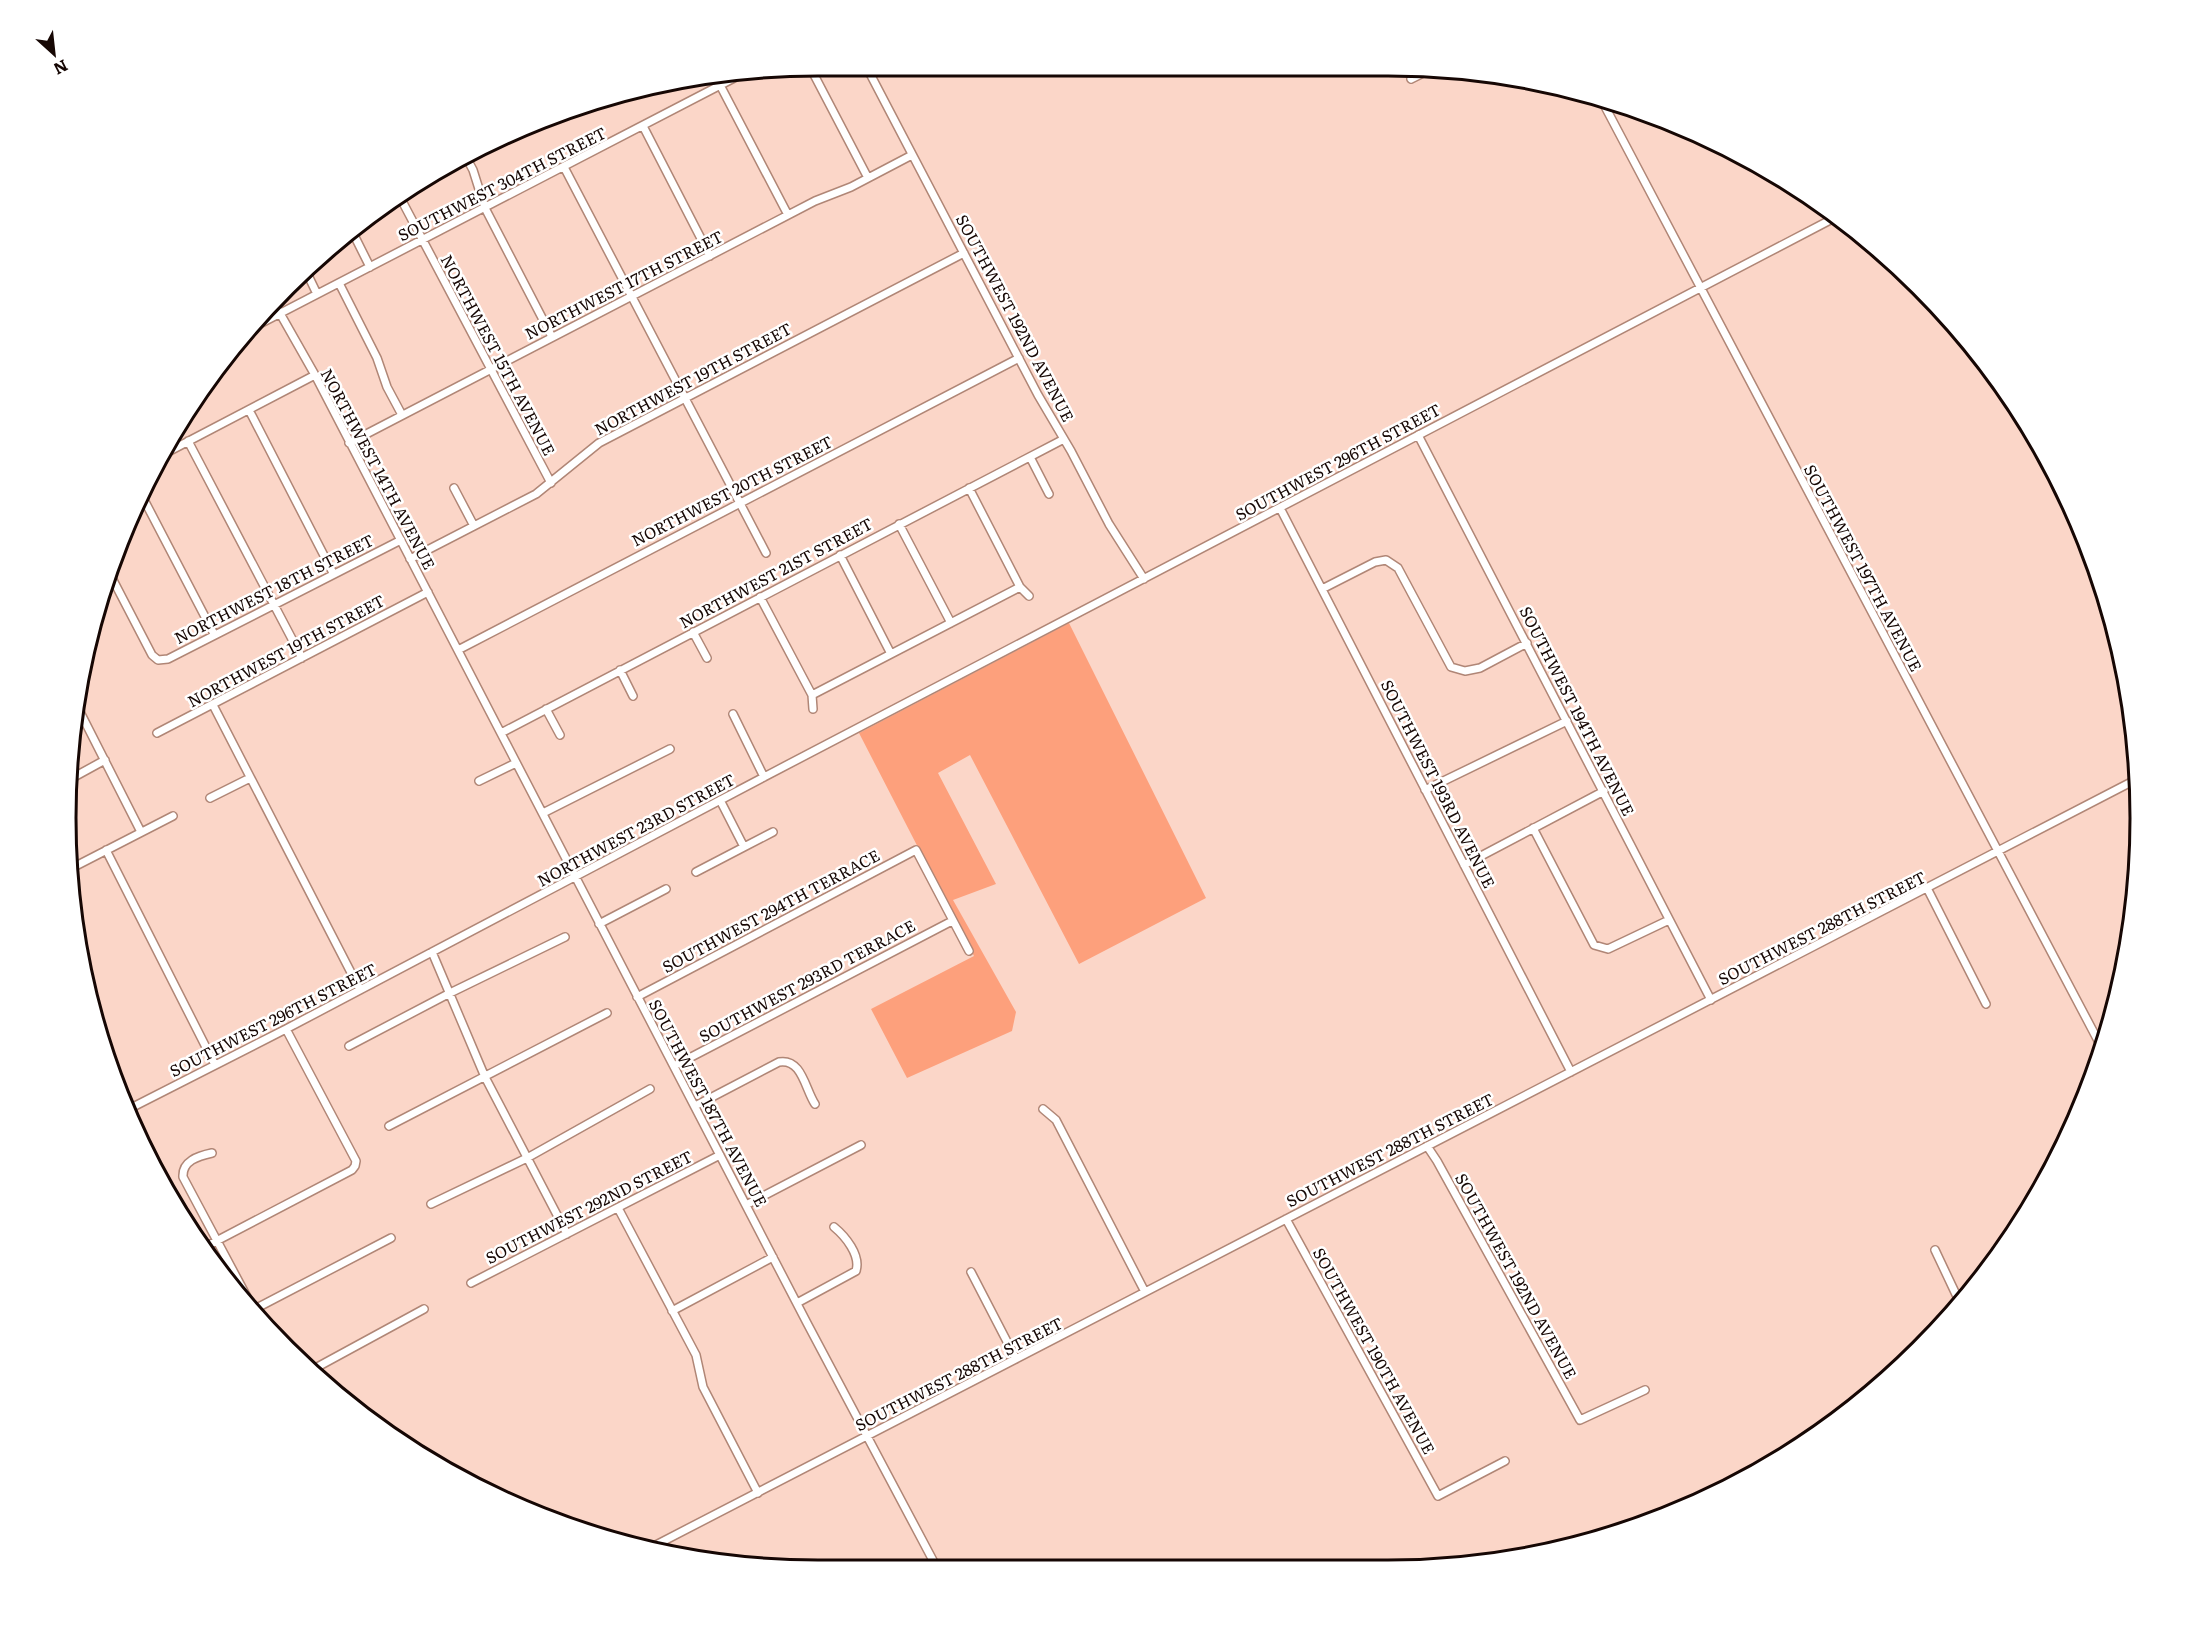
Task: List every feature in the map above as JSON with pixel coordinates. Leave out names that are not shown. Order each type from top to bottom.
[{"type":"street","points":[[815,76],[868,178]]},
{"type":"street","name":"SOUTHWEST 192ND AVENUE","points":[[871,76],[1109,524],[1144,579]]},
{"type":"street","points":[[1411,79],[1415,77]]},
{"type":"street","name":"SOUTHWEST 304TH STREET","points":[[271,319],[725,83]]},
{"type":"street","points":[[720,85],[788,215]]},
{"type":"street","name":"SOUTHWEST 197TH AVENUE","points":[[1606,110],[2097,1038]]},
{"type":"street","points":[[642,126],[710,256]]},
{"type":"street","name":"NORTHWEST 17TH STREET","points":[[349,443],[788,215],[912,155]]},
{"type":"street","points":[[470,164],[485,208],[552,337]]},
{"type":"street","points":[[564,167],[766,553]]},
{"type":"street","name":"NORTHWEST 15TH AVENUE","points":[[403,204],[551,483]]},
{"type":"street","name":"SOUTHWEST 296TH STREET","points":[[853,731],[1828,221]]},
{"type":"street","points":[[356,239],[370,267]]},
{"type":"street","name":"NORTHWEST 19TH STREET","points":[[411,559],[536,494],[599,443],[964,253]]},
{"type":"street","points":[[310,279],[317,294]]},
{"type":"street","points":[[339,283],[377,358],[387,387],[402,415]]},
{"type":"street","name":"NORTHWEST 14TH AVENUE","points":[[278,311],[315,375],[458,650]]},
{"type":"street","name":"NORTHWEST 20TH STREET","points":[[458,650],[1019,358]]},
{"type":"street","points":[[176,448],[315,375]]},
{"type":"street","points":[[249,410],[333,573]]},
{"type":"street","name":"SOUTHWEST 194TH AVENUE","points":[[1418,435],[1711,1000]]},
{"type":"street","name":"NORTHWEST 21ST STREET","points":[[501,733],[1064,439]]},
{"type":"street","points":[[188,441],[302,658]]},
{"type":"street","points":[[1030,457],[1049,494]]},
{"type":"street","points":[[454,488],[474,526]]},
{"type":"street","points":[[969,488],[1020,587],[1029,596]]},
{"type":"street","points":[[147,505],[214,634]]},
{"type":"street","name":"SOUTHWEST 193RD AVENUE","points":[[1280,508],[1571,1072]]},
{"type":"street","points":[[899,524],[951,623]]},
{"type":"street","name":"NORTHWEST 18TH STREET","points":[[115,584],[152,655],[158,660],[168,659],[400,540]]},
{"type":"street","points":[[840,555],[891,654]]},
{"type":"street","points":[[1322,589],[1375,562],[1386,560],[1398,568],[1451,667],[1465,671],[1480,668],[1527,644]]},
{"type":"street","points":[[812,695],[1020,587]]},
{"type":"street","name":"NORTHWEST 19TH STREET","points":[[157,733],[428,592]]},
{"type":"street","points":[[760,597],[812,695],[813,709]]},
{"type":"street","points":[[693,632],[707,658]]},
{"type":"street","name":"SOUTHWEST 187TH AVENUE","points":[[458,650],[933,1560]]},
{"type":"street","points":[[620,670],[633,696]]},
{"type":"street","points":[[213,705],[360,990]]},
{"type":"street","points":[[546,709],[560,735]]},
{"type":"street","points":[[733,714],[764,777]]},
{"type":"street","points":[[84,719],[141,832]]},
{"type":"street","points":[[1425,790],[1567,721]]},
{"type":"street","name":"NORTHWEST 23RD STREET","points":[[432,952],[853,731]]},
{"type":"street","points":[[543,813],[670,749]]},
{"type":"street","points":[[78,775],[105,760]]},
{"type":"street","points":[[479,782],[516,763]]},
{"type":"street","points":[[210,798],[250,778]]},
{"type":"street","name":"SOUTHWEST 288TH STREET","points":[[660,1543],[2129,783]]},
{"type":"street","points":[[1464,865],[1604,791]]},
{"type":"street","points":[[720,800],[744,847]]},
{"type":"street","points":[[78,865],[173,816]]},
{"type":"street","points":[[1533,828],[1594,945],[1608,949],[1669,920]]},
{"type":"street","points":[[696,872],[773,832]]},
{"type":"street","name":"SOUTHWEST 294TH TERRACE","points":[[638,997],[916,849],[952,921]]},
{"type":"street","points":[[106,850],[214,1065]]},
{"type":"street","points":[[1927,888],[1986,1004]]},
{"type":"street","points":[[599,924],[666,889]]},
{"type":"street","points":[[952,921],[969,951]]},
{"type":"street","name":"SOUTHWEST 293RD TERRACE","points":[[674,1066],[952,921]]},
{"type":"street","points":[[349,1046],[450,993],[565,937]]},
{"type":"street","points":[[432,952],[485,1077],[567,1234]]},
{"type":"street","name":"SOUTHWEST 296TH STREET","points":[[135,1106],[432,952]]},
{"type":"street","points":[[389,1126],[607,1013]]},
{"type":"street","points":[[211,1244],[352,1170],[355,1166],[356,1161],[286,1029]]},
{"type":"street","points":[[694,1106],[779,1062],[789,1062],[797,1068],[815,1104]]},
{"type":"street","points":[[431,1204],[527,1158],[650,1089]]},
{"type":"street","points":[[1043,1109],[1056,1120],[1145,1292]]},
{"type":"street","points":[[746,1205],[861,1145]]},
{"type":"street","name":"SOUTHWEST 192ND AVENUE","points":[[1427,1146],[1580,1420],[1644,1389]]},
{"type":"street","points":[[212,1154],[195,1158],[188,1163],[183,1172],[186,1183],[237,1278]]},
{"type":"street","name":"SOUTHWEST 292ND STREET","points":[[471,1283],[720,1155]]},
{"type":"street","points":[[618,1208],[696,1354],[703,1387],[758,1493]]},
{"type":"street","name":"SOUTHWEST 190TH AVENUE","points":[[1286,1219],[1438,1497],[1505,1461]]},
{"type":"street","points":[[797,1303],[856,1270],[858,1263],[855,1255],[845,1237],[834,1227]]},
{"type":"street","points":[[261,1307],[391,1238]]},
{"type":"street","points":[[1935,1250],[1956,1295]]},
{"type":"street","points":[[672,1311],[773,1257]]},
{"type":"street","points":[[970,1272],[1016,1359]]},
{"type":"street","points":[[319,1366],[424,1309]]},
{"type":"shaded area","points":[[1069,623],[1206,898],[1079,964],[970,755],[938,773],[996,884],[953,900],[1016,1012],[1012,1031],[907,1078],[871,1009],[974,956],[859,733]]}]
